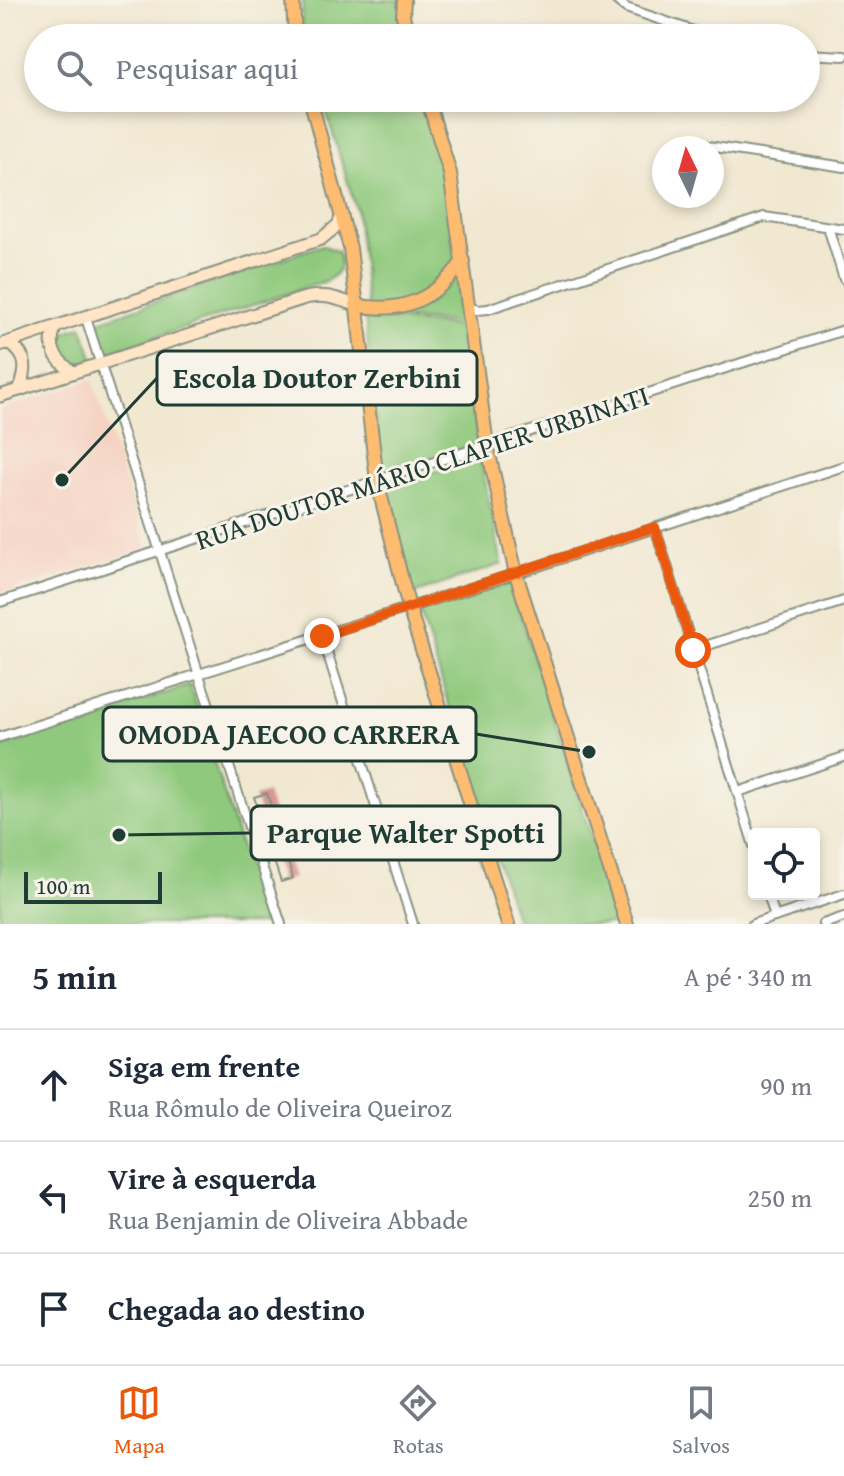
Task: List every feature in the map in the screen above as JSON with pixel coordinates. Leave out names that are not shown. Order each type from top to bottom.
[{"type":"main road","points":[[293,0],[294,24]]},
{"type":"main road","points":[[404,0],[405,24]]},
{"type":"main road","points":[[314,112],[350,248],[377,481],[409,608],[508,924]]},
{"type":"main road","points":[[431,112],[450,173],[487,445],[516,574],[627,924]]},
{"type":"main road","points":[[4,344],[321,239],[338,225],[342,213],[340,203]]},
{"type":"main road","points":[[0,396],[318,294],[374,308],[408,305],[449,280],[463,261]]},
{"type":"main road","points":[[55,328],[51,348],[56,358],[73,372]]},
{"type":"main road","points":[[4,344],[19,350],[26,364],[19,390]]},
{"type":"street","points":[[616,0],[626,8],[673,24]]},
{"type":"street","points":[[820,55],[844,56]]},
{"type":"street","points":[[724,148],[844,167]]},
{"type":"street","points":[[469,307],[488,309],[764,217],[844,229]]},
{"type":"street","points":[[828,227],[844,279]]},
{"type":"street","points":[[86,318],[281,924]]},
{"type":"street","name":"RUA DOUTOR MÁRIO CLAPIER URBINATI","points":[[0,602],[844,330]]},
{"type":"street","points":[[0,737],[516,574],[844,466]]},
{"type":"street","points":[[655,527],[749,828]]},
{"type":"street","points":[[693,650],[844,601]]},
{"type":"street","points":[[322,636],[413,924]]},
{"type":"street","points":[[738,792],[844,757]]},
{"type":"street","points":[[753,924],[844,894]]},
{"type":"street","points":[[770,900],[775,917]]},
{"type":"street","points":[[823,924],[844,917]]},
{"type":"shaded area","points":[[92,379],[147,549],[0,594],[0,410]]},
{"type":"green space","points":[[303,0],[399,0],[403,24],[302,24]]},
{"type":"green space","points":[[326,112],[427,112],[448,178],[466,323],[368,316],[356,209]]},
{"type":"green space","points":[[322,245],[337,251],[340,261],[337,272],[326,281],[104,354],[93,323]]},
{"type":"green space","points":[[365,318],[462,326],[478,443],[382,477]]},
{"type":"green space","points":[[82,326],[94,360],[72,365],[62,358],[59,347],[66,332]]},
{"type":"green space","points":[[480,457],[502,564],[413,594],[387,505],[385,488]]},
{"type":"green space","points":[[510,582],[619,924],[517,924],[419,608]]},
{"type":"green space","points":[[190,685],[265,924],[0,924],[0,747]]},
{"type":"building","points":[[267,793],[293,878],[281,882],[265,834],[259,836],[256,824],[263,823],[254,797]]},
{"type":"place","name":"Escola Doutor Zerbini","points":[[62,480]]},
{"type":"place","name":"OMODA JAECOO CARRERA","points":[[589,752]]},
{"type":"place","name":"Parque Walter Spotti","points":[[119,835]]},
{"type":"route","points":[[322,636],[655,527],[693,650]]}]
